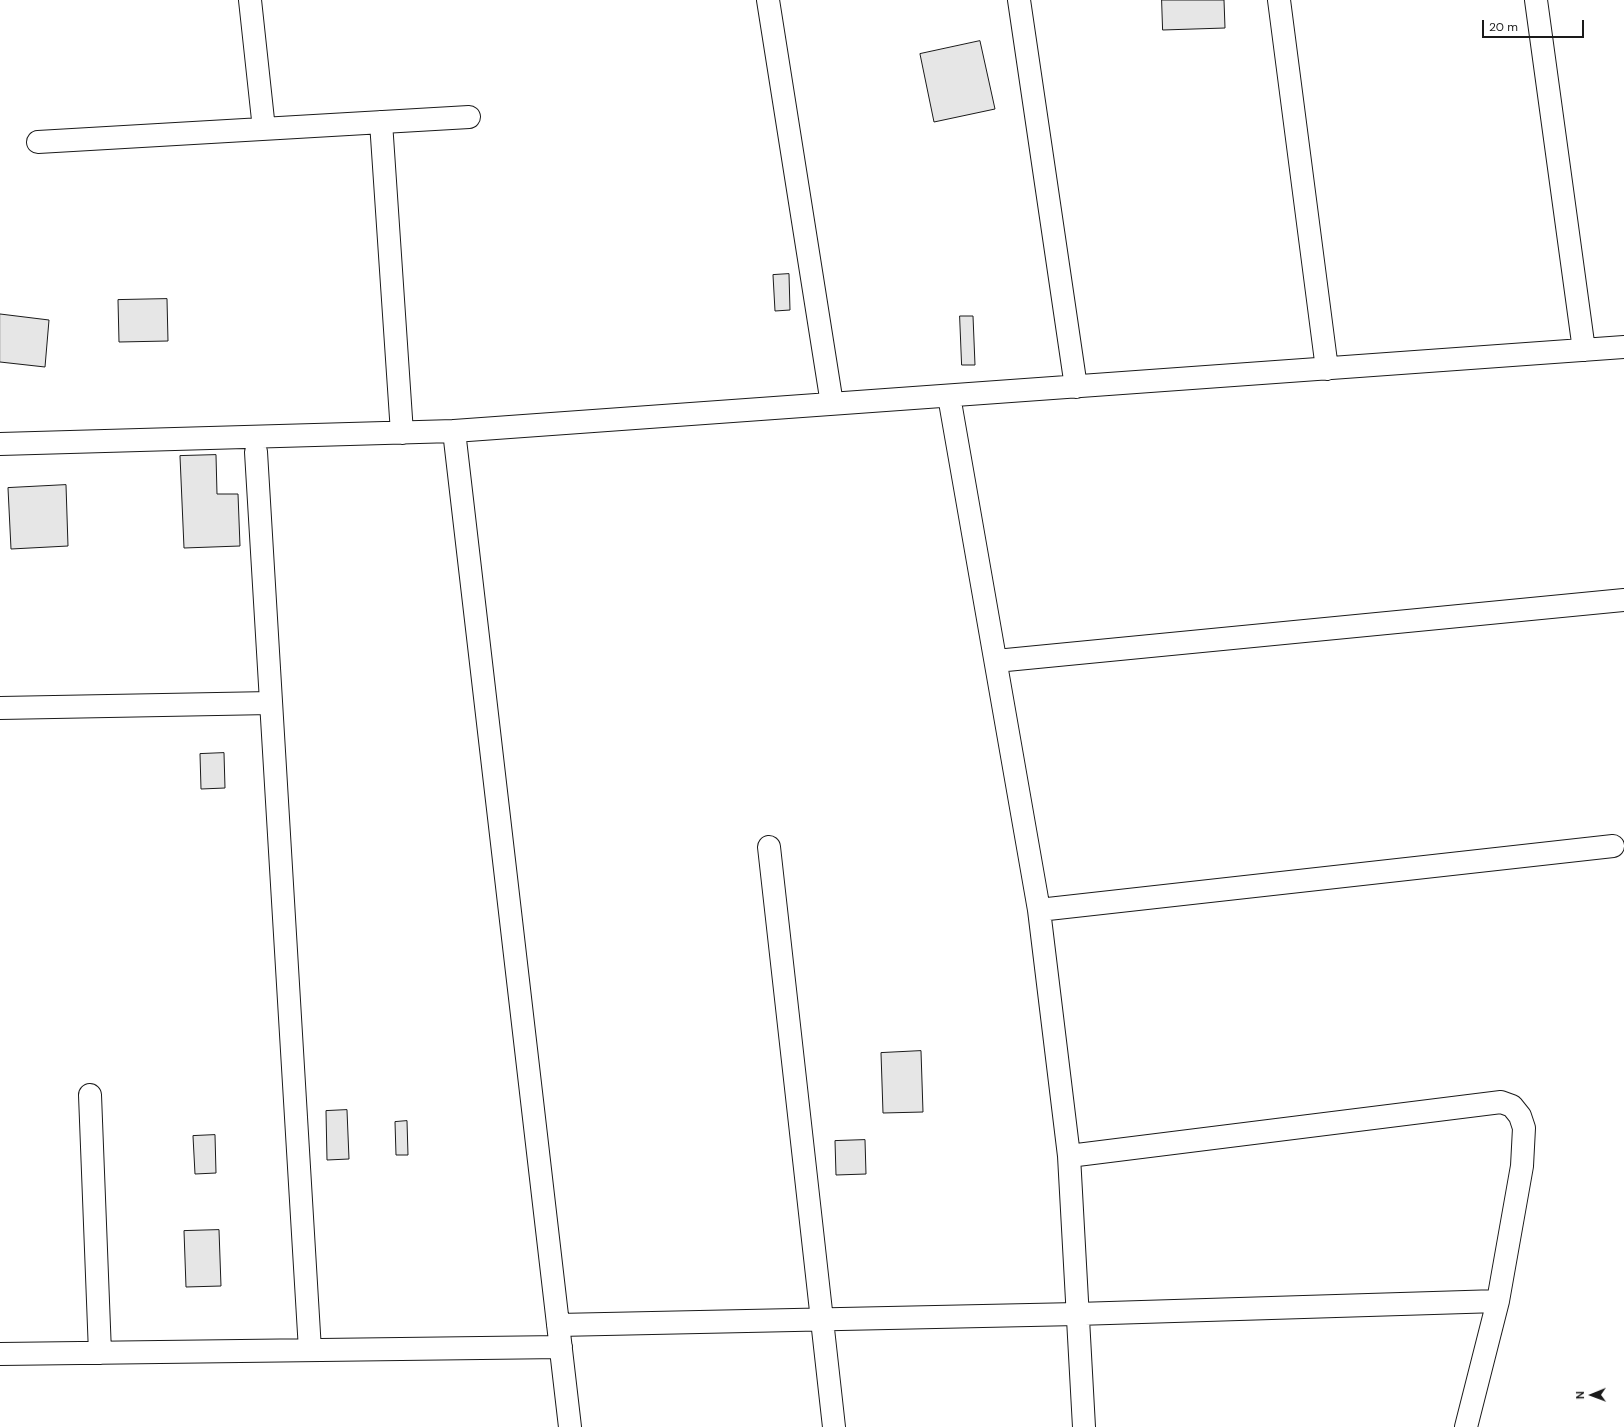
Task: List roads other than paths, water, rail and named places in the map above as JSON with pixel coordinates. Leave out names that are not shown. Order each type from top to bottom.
[{"type":"street","points":[[250,0],[264,129]]},
{"type":"street","points":[[768,0],[832,404]]},
{"type":"street","points":[[1019,0],[1076,387]]},
{"type":"street","points":[[1279,0],[1327,369]]},
{"type":"street","points":[[1536,0],[1584,350]]},
{"type":"street","points":[[38,142],[469,116]]},
{"type":"street","points":[[381,122],[402,432]]},
{"type":"street","points":[[0,444],[454,431],[1624,348]]},
{"type":"street","points":[[949,396],[1039,910],[1069,1156],[1084,1427]]},
{"type":"street","points":[[454,431],[570,1427]]},
{"type":"street","points":[[256,452],[310,1350]]},
{"type":"street","points":[[996,661],[1624,600]]},
{"type":"street","points":[[0,708],[271,703]]},
{"type":"street","points":[[1039,910],[1613,846]]},
{"type":"street","points":[[769,847],[834,1427]]},
{"type":"street","points":[[90,1095],[100,1353]]},
{"type":"street","points":[[1069,1156],[1501,1102],[1512,1106],[1520,1116],[1524,1128],[1522,1166],[1498,1301],[1466,1427]]},
{"type":"street","points":[[558,1326],[1077,1314],[1498,1301]]},
{"type":"street","points":[[0,1354],[561,1347]]}]
